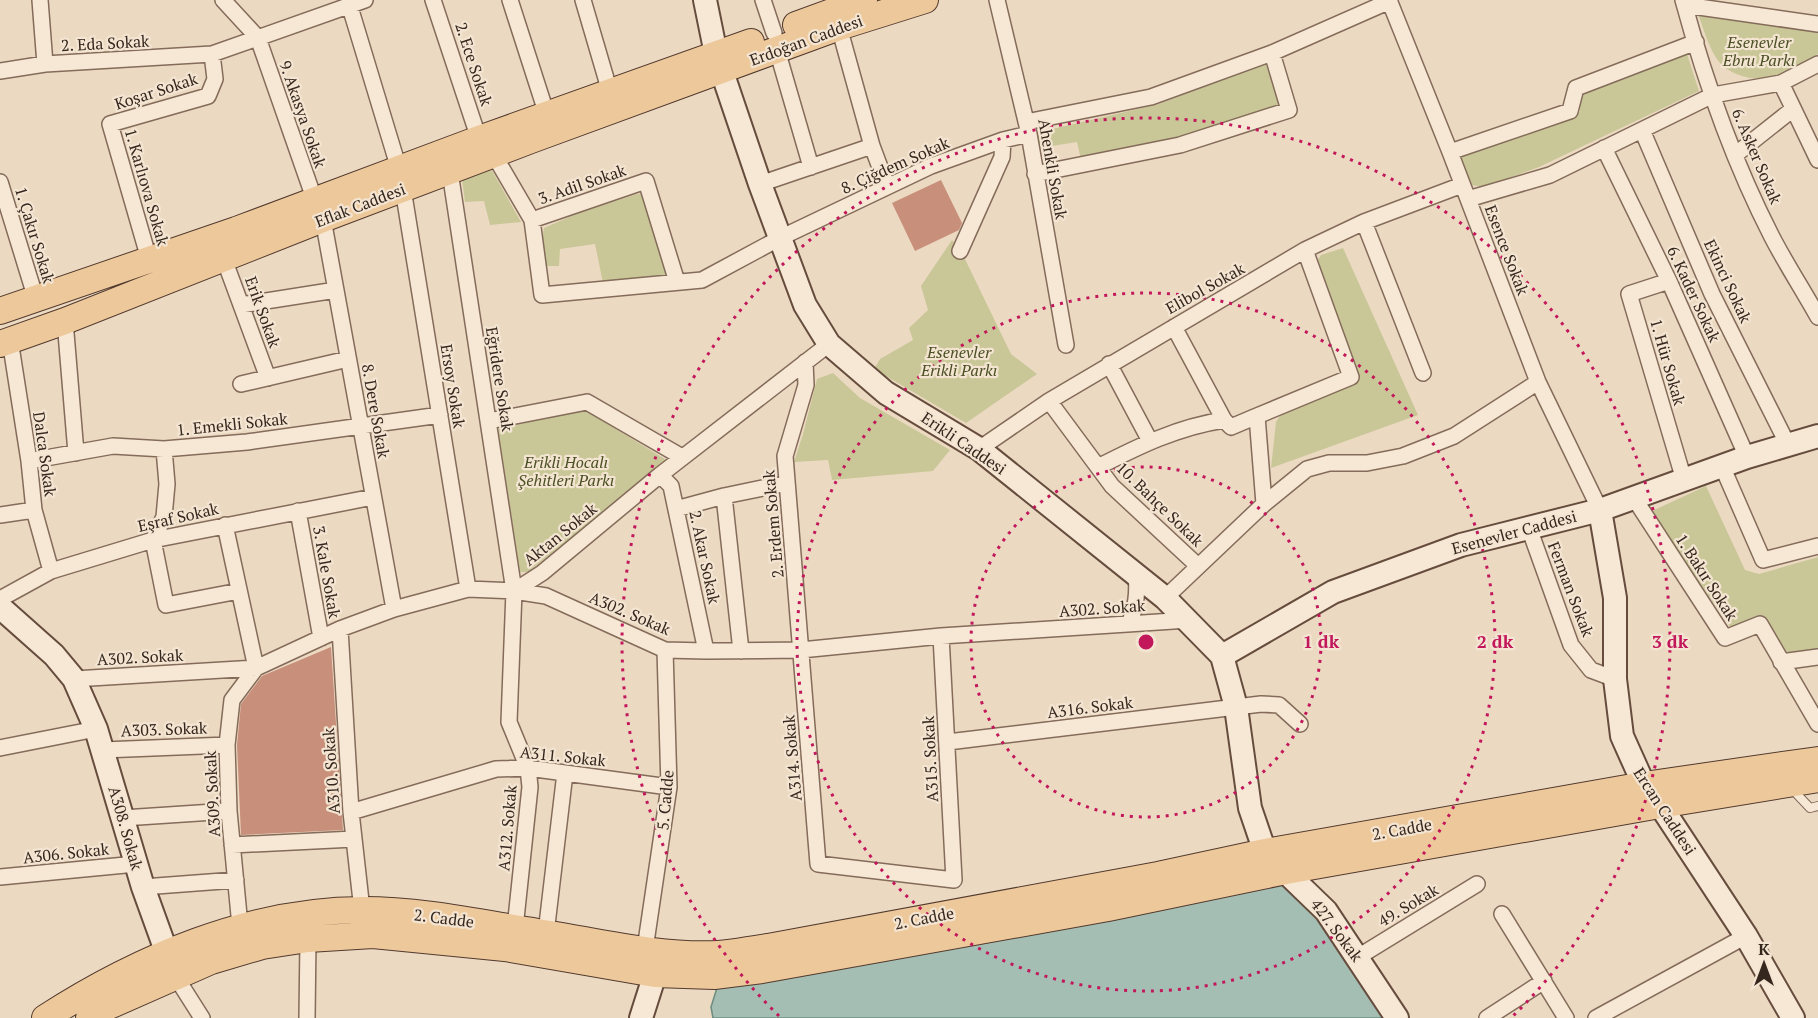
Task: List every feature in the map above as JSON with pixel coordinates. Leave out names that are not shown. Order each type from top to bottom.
[{"type":"main road","name":"Erdoğan Caddesi","points":[[719,62],[776,42],[834,12],[864,0]]},
{"type":"main road","name":"Erdoğan Caddesi","points":[[834,12],[925,0]]},
{"type":"main road","name":"Erikli Caddesi","points":[[707,1],[719,62],[759,184],[805,305],[829,344],[886,393],[979,449],[1165,598],[1222,656],[1236,707],[1250,808],[1265,852]]},
{"type":"main road","name":"Eflak Caddesi","points":[[0,311],[149,260],[319,210],[719,62]]},
{"type":"main road","name":"Eflak Caddesi","points":[[401,179],[450,172],[487,147],[547,115],[610,92],[719,62]]},
{"type":"main road","name":"Eflak Caddesi","points":[[5,342],[224,259],[319,210]]},
{"type":"main road","name":"Esenevler Caddesi","points":[[1222,656],[1333,592],[1461,545],[1600,510],[1747,457],[1818,436]]},
{"type":"main road","name":"Ercan Caddesi","points":[[1600,510],[1615,598],[1615,679],[1622,736],[1644,784],[1746,936],[1793,1018]]},
{"type":"main road","name":"A308. Sokak","points":[[0,607],[54,655],[74,679],[99,739],[143,887],[171,966]]},
{"type":"main road","name":"2. Cadde","points":[[89,1018],[240,926],[298,915],[362,910],[435,916],[645,949],[719,954],[768,947],[1158,875],[1265,852],[1644,784],[1818,760]]},
{"type":"main road","name":"2. Cadde","points":[[45,1018],[88,990],[171,966],[211,961],[262,946],[308,939],[373,935],[429,940],[506,948],[655,974],[714,976],[762,970],[1108,908],[1286,871],[1818,779]]},
{"type":"main road","name":"427. Sokak","points":[[1265,852],[1326,911],[1397,1018]]},
{"type":"main road","points":[[641,1018],[655,974]]},
{"type":"street","points":[[40,0],[45,64]]},
{"type":"street","points":[[223,0],[258,38]]},
{"type":"street","name":"2. Eda Sokak","points":[[0,71],[45,64],[212,54],[365,0]]},
{"type":"street","name":"2. Ece Sokak","points":[[434,0],[487,147]]},
{"type":"street","points":[[510,0],[547,115]]},
{"type":"street","points":[[583,0],[610,92]]},
{"type":"street","points":[[763,0],[811,167]]},
{"type":"street","name":"Ahenkli Sokak","points":[[997,0],[1028,128],[1066,345]]},
{"type":"street","name":"8. Çiğdem Sokak","points":[[780,238],[931,166],[1003,141],[1028,128],[1151,97],[1272,53],[1389,1]]},
{"type":"street","name":"Esence Sokak","points":[[1389,1],[1450,152],[1538,382],[1600,510]]},
{"type":"street","points":[[1684,3],[1818,24]]},
{"type":"street","name":"6. Asker Sokak","points":[[1684,3],[1735,155],[1772,236],[1818,316]]},
{"type":"street","name":"Ersoy Sokak","points":[[350,7],[401,179],[468,590]]},
{"type":"street","points":[[834,12],[872,146],[887,186]]},
{"type":"street","name":"9. Akasya Sokak","points":[[258,38],[319,210]]},
{"type":"street","points":[[1450,152],[1570,111],[1576,88],[1696,42]]},
{"type":"street","points":[[1035,174],[1180,145],[1289,110],[1272,53]]},
{"type":"street","name":"Koşar Sokak","points":[[110,124],[208,96],[215,79],[212,54]]},
{"type":"street","name":"Elibol Sokak","points":[[979,449],[1049,401],[1109,364],[1264,276],[1305,250],[1364,222],[1465,192],[1550,175],[1713,95],[1781,83],[1817,68]]},
{"type":"street","points":[[1781,83],[1818,160]]},
{"type":"street","points":[[1735,155],[1792,109]]},
{"type":"street","name":"1. Karlıova Sokak","points":[[110,124],[149,260]]},
{"type":"street","name":"Ekinci Sokak","points":[[1642,130],[1712,294],[1788,445]]},
{"type":"street","points":[[960,251],[1002,157],[1003,141]]},
{"type":"street","points":[[759,184],[872,146]]},
{"type":"street","name":"3. Adil Sokak","points":[[487,147],[531,220],[542,295],[702,280],[780,238]]},
{"type":"street","name":"6. Kader Sokak","points":[[1604,148],[1669,281],[1747,457]]},
{"type":"street","name":"Eğridere Sokak","points":[[450,172],[514,591]]},
{"type":"street","name":"3. Adil Sokak","points":[[531,220],[646,181],[677,282]]},
{"type":"street","name":"1. Çakır Sokak","points":[[0,182],[5,216],[36,299]]},
{"type":"street","name":"8. Dere Sokak","points":[[319,210],[336,290],[394,609]]},
{"type":"street","points":[[1364,222],[1423,373]]},
{"type":"street","points":[[1264,504],[1257,416],[1351,377],[1305,250]]},
{"type":"street","name":"Erik Sokak","points":[[224,259],[268,378]]},
{"type":"street","name":"1. Hür Sokak","points":[[1669,281],[1629,294],[1684,480]]},
{"type":"street","points":[[241,304],[336,290]]},
{"type":"street","points":[[65,321],[76,453]]},
{"type":"street","points":[[1174,327],[1224,420]]},
{"type":"street","name":"Dalca Sokak","points":[[5,342],[29,461],[34,510],[51,571]]},
{"type":"street","name":"Aktan Sokak","points":[[514,591],[542,573],[682,457],[829,344]]},
{"type":"street","points":[[241,384],[348,359]]},
{"type":"street","name":"2. Erdem Sokak","points":[[801,650],[785,456],[806,386],[805,362]]},
{"type":"street","points":[[1109,364],[1150,441]]},
{"type":"street","points":[[1165,598],[1264,504],[1307,469],[1329,463],[1367,463],[1403,456],[1454,436],[1538,382]]},
{"type":"street","name":"10. Bahçe Sokak","points":[[1049,401],[1112,486],[1198,566]]},
{"type":"street","points":[[489,421],[587,402],[682,457]]},
{"type":"street","name":"1. Emekli Sokak","points":[[29,461],[113,446],[164,449],[247,442],[440,415]]},
{"type":"street","name":"10. Bahçe Sokak","points":[[1098,467],[1150,441],[1198,424],[1224,420],[1231,427],[1257,416]]},
{"type":"street","points":[[164,449],[167,484],[164,517],[153,540],[166,605],[239,591]]},
{"type":"street","points":[[1722,466],[1763,560],[1818,546]]},
{"type":"street","name":"2. Akar Sokak","points":[[660,475],[671,486],[706,651]]},
{"type":"street","points":[[676,509],[787,483]]},
{"type":"street","points":[[724,496],[741,651]]},
{"type":"street","name":"Eşraf Sokak","points":[[0,599],[51,571],[153,540],[373,497]]},
{"type":"street","name":"1. Bakır Sokak","points":[[1634,498],[1725,638],[1760,624],[1818,724]]},
{"type":"street","points":[[0,515],[34,510]]},
{"type":"street","name":"3. Kale Sokak","points":[[298,512],[321,638]]},
{"type":"street","points":[[225,525],[256,668]]},
{"type":"street","name":"Ferman Sokak","points":[[1529,528],[1571,645],[1592,670],[1615,679]]},
{"type":"street","points":[[1129,624],[1136,607],[1138,592],[1136,574]]},
{"type":"street","name":"A302. Sokak","points":[[74,679],[256,668],[340,629],[394,609],[468,590],[514,591],[546,596],[665,650],[801,650],[941,636],[1189,620]]},
{"type":"street","name":"A312. Sokak","points":[[514,591],[509,722],[528,768],[530,787],[515,928]]},
{"type":"street","name":"A310. Sokak","points":[[340,629],[351,812],[362,910]]},
{"type":"street","name":"A315. Sokak","points":[[941,636],[954,880]]},
{"type":"street","name":"5. Cadde","points":[[645,949],[669,787],[665,650]]},
{"type":"street","name":"A314. Sokak","points":[[801,650],[818,864],[954,880]]},
{"type":"street","points":[[1781,662],[1818,657]]},
{"type":"street","name":"A309. Sokak","points":[[240,926],[229,811],[227,744],[232,700],[256,668]]},
{"type":"street","name":"A316. Sokak","points":[[948,742],[1262,704],[1279,705],[1300,724]]},
{"type":"street","name":"A303. Sokak","points":[[0,748],[99,739],[227,744]]},
{"type":"street","name":"A311. Sokak","points":[[351,812],[496,769],[528,768],[669,787]]},
{"type":"street","points":[[546,933],[565,773]]},
{"type":"street","points":[[123,818],[229,811]]},
{"type":"street","points":[[232,845],[354,839]]},
{"type":"street","name":"A306. Sokak","points":[[0,878],[136,864]]},
{"type":"street","points":[[143,887],[236,880]]},
{"type":"street","name":"49. Sokak","points":[[1358,957],[1477,884]]},
{"type":"street","points":[[1502,914],[1566,1018]]},
{"type":"street","points":[[1596,1018],[1746,936]]},
{"type":"street","points":[[307,1018],[308,939]]},
{"type":"street","points":[[171,966],[202,1018]]},
{"type":"street","points":[[1487,1018],[1505,1013],[1544,981]]},
{"type":"lane","points":[[1787,784],[1810,807],[1818,806]]},
{"type":"green space","name":"Esenevler Ebru Parkı","points":[[1698,14],[1818,32],[1818,54],[1781,75],[1766,79],[1748,78],[1732,72],[1715,57]]},
{"type":"green space","points":[[1687,54],[1699,91],[1539,167],[1484,187],[1471,185],[1459,155],[1580,112],[1578,93]]},
{"type":"green space","points":[[1265,62],[1280,106],[1177,140],[1081,160],[1077,142],[1039,148],[1035,133],[1159,104]]},
{"type":"green space","points":[[490,167],[521,222],[490,225],[484,201],[465,202],[462,179]]},
{"type":"green space","points":[[637,194],[645,194],[668,268],[664,279],[603,283],[595,244],[560,249],[559,266],[542,266],[544,228],[578,213]]},
{"type":"green space","name":"Esenevler Erikli Parkı","points":[[952,240],[963,255],[1011,354],[1037,374],[966,423],[874,369],[880,359],[913,340],[909,328],[928,310],[921,286]]},
{"type":"green space","points":[[1343,248],[1418,415],[1271,468],[1276,422],[1281,414],[1360,379],[1317,261],[1321,255]]},
{"type":"green space","points":[[833,373],[860,398],[950,450],[933,471],[832,480],[828,460],[794,462],[817,379]]},
{"type":"green space","name":"Erikli Hocalı Şehitleri Parkı","points":[[583,409],[668,461],[528,572],[520,572],[498,429]]},
{"type":"green space","points":[[1706,486],[1745,570],[1759,574],[1818,557],[1818,652],[1794,655],[1785,651],[1765,616],[1731,628],[1650,512]]},
{"type":"shaded area","points":[[1286,871],[1395,1018],[713,1018],[711,1007],[721,975]]},
{"type":"building","points":[[941,180],[962,223],[959,230],[915,251],[892,203]]},
{"type":"building","points":[[331,647],[343,830],[241,835],[237,745],[241,704],[262,676]]}]
